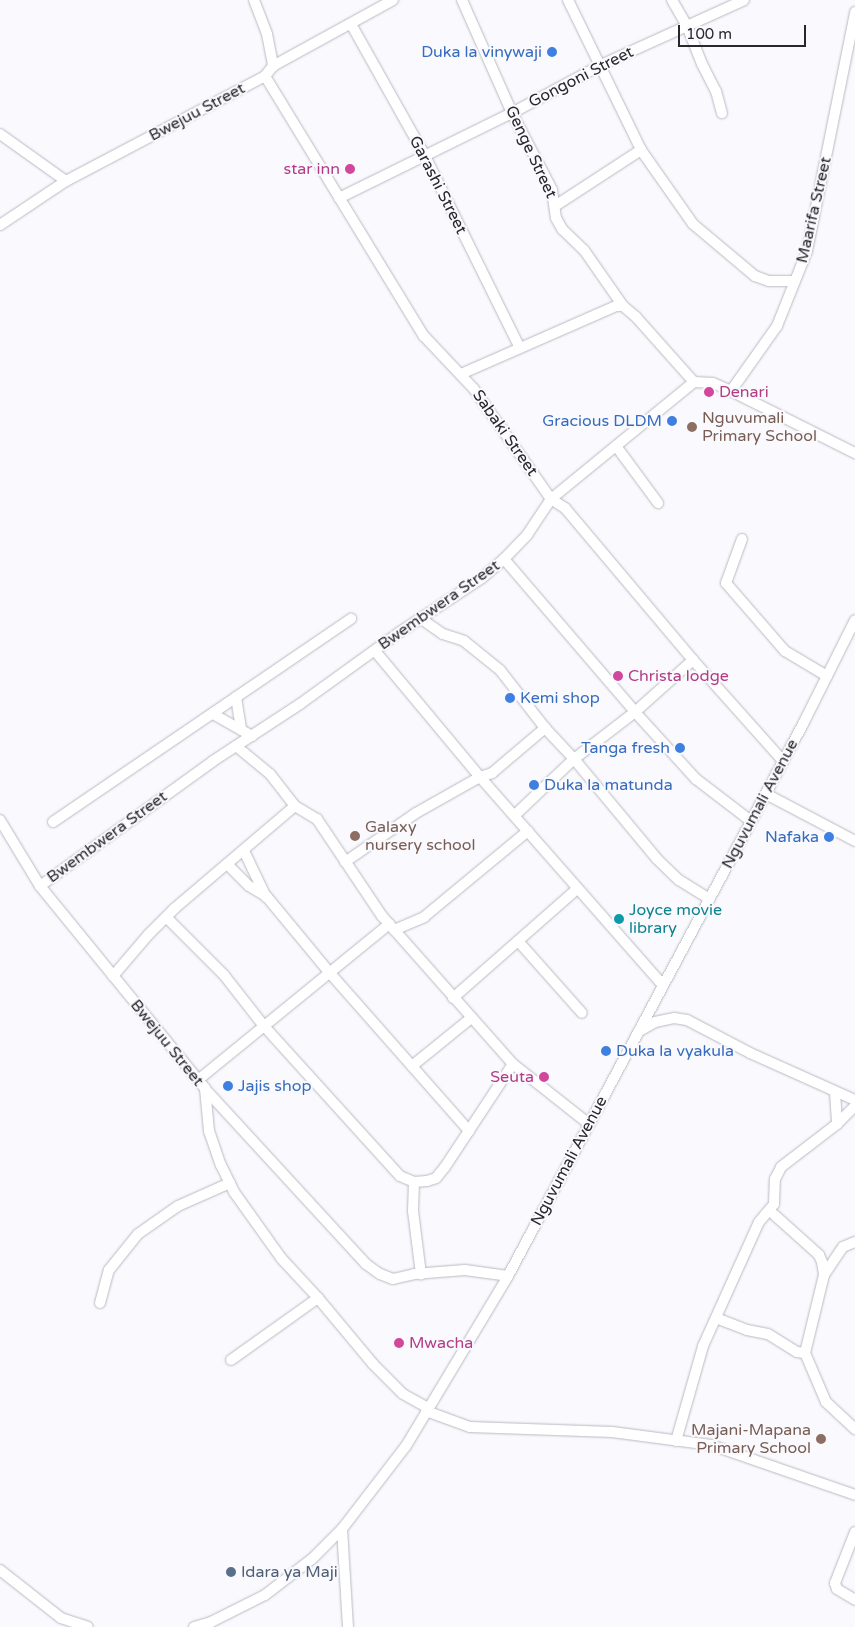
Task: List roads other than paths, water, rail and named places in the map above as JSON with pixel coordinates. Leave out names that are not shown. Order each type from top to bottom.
[{"type":"street","points":[[254,0],[267,34],[274,66]]},
{"type":"street","name":"Bwejuu Street","points":[[0,225],[66,181],[265,76],[274,66],[393,0]]},
{"type":"street","name":"Genge Street","points":[[462,0],[512,113],[552,190],[556,218],[562,229],[584,250],[623,306],[636,317],[694,382]]},
{"type":"street","points":[[568,0],[641,150],[693,224],[755,276],[769,281],[795,281]]},
{"type":"street","points":[[672,0],[687,26],[702,64],[716,91],[722,113]]},
{"type":"street","name":"Gongoni Street","points":[[339,198],[512,113],[601,65],[744,0]]},
{"type":"street","name":"Maarifa Street","points":[[731,391],[777,326],[807,251],[855,12]]},
{"type":"street","name":"Garashi Street","points":[[351,24],[425,156],[520,348]]},
{"type":"street","name":"Sabaki Street","points":[[265,76],[424,336],[474,389],[551,498],[565,508],[693,660],[783,761]]},
{"type":"street","points":[[0,134],[66,181]]},
{"type":"street","points":[[555,206],[641,150]]},
{"type":"street","points":[[460,374],[616,306],[623,306]]},
{"type":"street","points":[[694,382],[713,384],[731,391],[855,453]]},
{"type":"street","name":"Bwembwera Street","points":[[40,886],[236,746],[420,618],[482,578],[527,535],[551,498],[694,382]]},
{"type":"street","points":[[616,446],[658,503]]},
{"type":"street","points":[[742,539],[726,584],[785,651],[827,676]]},
{"type":"street","points":[[504,559],[635,712],[696,779],[751,821]]},
{"type":"street","points":[[420,618],[443,634],[464,641],[500,670],[545,728],[574,759],[657,858],[679,880],[710,899]]},
{"type":"street","points":[[53,822],[351,619]]},
{"type":"street","name":"Nguvumali Avenue","points":[[194,1627],[211,1622],[264,1595],[312,1559],[342,1529],[406,1446],[508,1276],[766,794],[855,620]]},
{"type":"street","points":[[375,651],[480,777],[663,985]]},
{"type":"street","points":[[515,815],[574,759],[635,712],[693,660]]},
{"type":"street","points":[[236,697],[241,730]]},
{"type":"street","points":[[213,714],[252,736]]},
{"type":"street","points":[[345,862],[408,818],[480,777],[492,773],[545,728]]},
{"type":"street","points":[[236,746],[270,774],[295,806],[317,819],[345,862],[392,927],[513,1064],[589,1124]]},
{"type":"street","points":[[766,794],[855,841]]},
{"type":"street","points":[[113,976],[148,935],[175,908],[295,806]]},
{"type":"street","name":"Bwejuu Street","points":[[0,820],[40,886],[202,1084],[210,1131],[230,1183],[281,1258],[318,1298],[373,1364],[404,1394],[427,1410],[470,1427],[612,1432],[711,1445],[855,1495]]},
{"type":"street","points":[[508,1276],[465,1270],[393,1279],[366,1264],[202,1084],[263,1025],[329,972],[392,927],[424,917],[528,831]]},
{"type":"street","points":[[244,851],[267,897],[329,972],[469,1131]]},
{"type":"street","points":[[227,864],[249,886],[267,897]]},
{"type":"street","points":[[453,998],[577,889]]},
{"type":"street","points":[[167,918],[224,975],[263,1025],[400,1176],[414,1182],[436,1178],[513,1064]]},
{"type":"street","points":[[518,941],[582,1013]]},
{"type":"street","points":[[412,1066],[471,1018]]},
{"type":"street","points":[[637,1033],[655,1022],[674,1018],[687,1020],[835,1093],[855,1100]]},
{"type":"street","points":[[835,1093],[837,1124]]},
{"type":"street","points":[[676,1441],[703,1346],[760,1222],[770,1210],[776,1197],[775,1179],[781,1167],[837,1124],[855,1106]]},
{"type":"street","points":[[414,1182],[413,1211],[422,1274]]},
{"type":"street","points":[[100,1303],[109,1270],[138,1234],[178,1206],[230,1183]]},
{"type":"street","points":[[770,1210],[819,1255],[824,1275]]},
{"type":"street","points":[[855,1242],[843,1247],[824,1275],[805,1353],[826,1402],[855,1429]]},
{"type":"street","points":[[231,1360],[318,1298]]},
{"type":"street","points":[[716,1318],[747,1330],[768,1334],[797,1352],[805,1353]]},
{"type":"street","points":[[342,1529],[348,1627]]},
{"type":"street","points":[[855,1532],[835,1584],[837,1589],[855,1600]]},
{"type":"street","points":[[0,1570],[61,1618],[88,1627]]},
{"type":"place","name":"Duka la vinywaji","points":[[552,52]]},
{"type":"place","name":"star inn","points":[[350,169]]},
{"type":"place","name":"Denari","points":[[709,392]]},
{"type":"place","name":"Gracious DLDM","points":[[672,421]]},
{"type":"place","name":"Nguvumali Primary School","points":[[692,427]]},
{"type":"place","name":"Christa lodge","points":[[618,676]]},
{"type":"place","name":"Kemi shop","points":[[510,698]]},
{"type":"place","name":"Tanga fresh","points":[[680,748]]},
{"type":"place","name":"Duka la matunda","points":[[534,785]]},
{"type":"place","name":"Galaxy nursery school","points":[[355,836]]},
{"type":"place","name":"Nafaka","points":[[829,837]]},
{"type":"place","name":"Joyce movie library","points":[[619,919]]},
{"type":"place","name":"Duka la vyakula","points":[[606,1051]]},
{"type":"place","name":"Seuta","points":[[544,1077]]},
{"type":"place","name":"Jajis shop","points":[[228,1086]]},
{"type":"place","name":"Mwacha","points":[[399,1343]]},
{"type":"place","name":"Majani-Mapana Primary School","points":[[821,1439]]},
{"type":"place","name":"Idara ya Maji","points":[[231,1572]]}]
